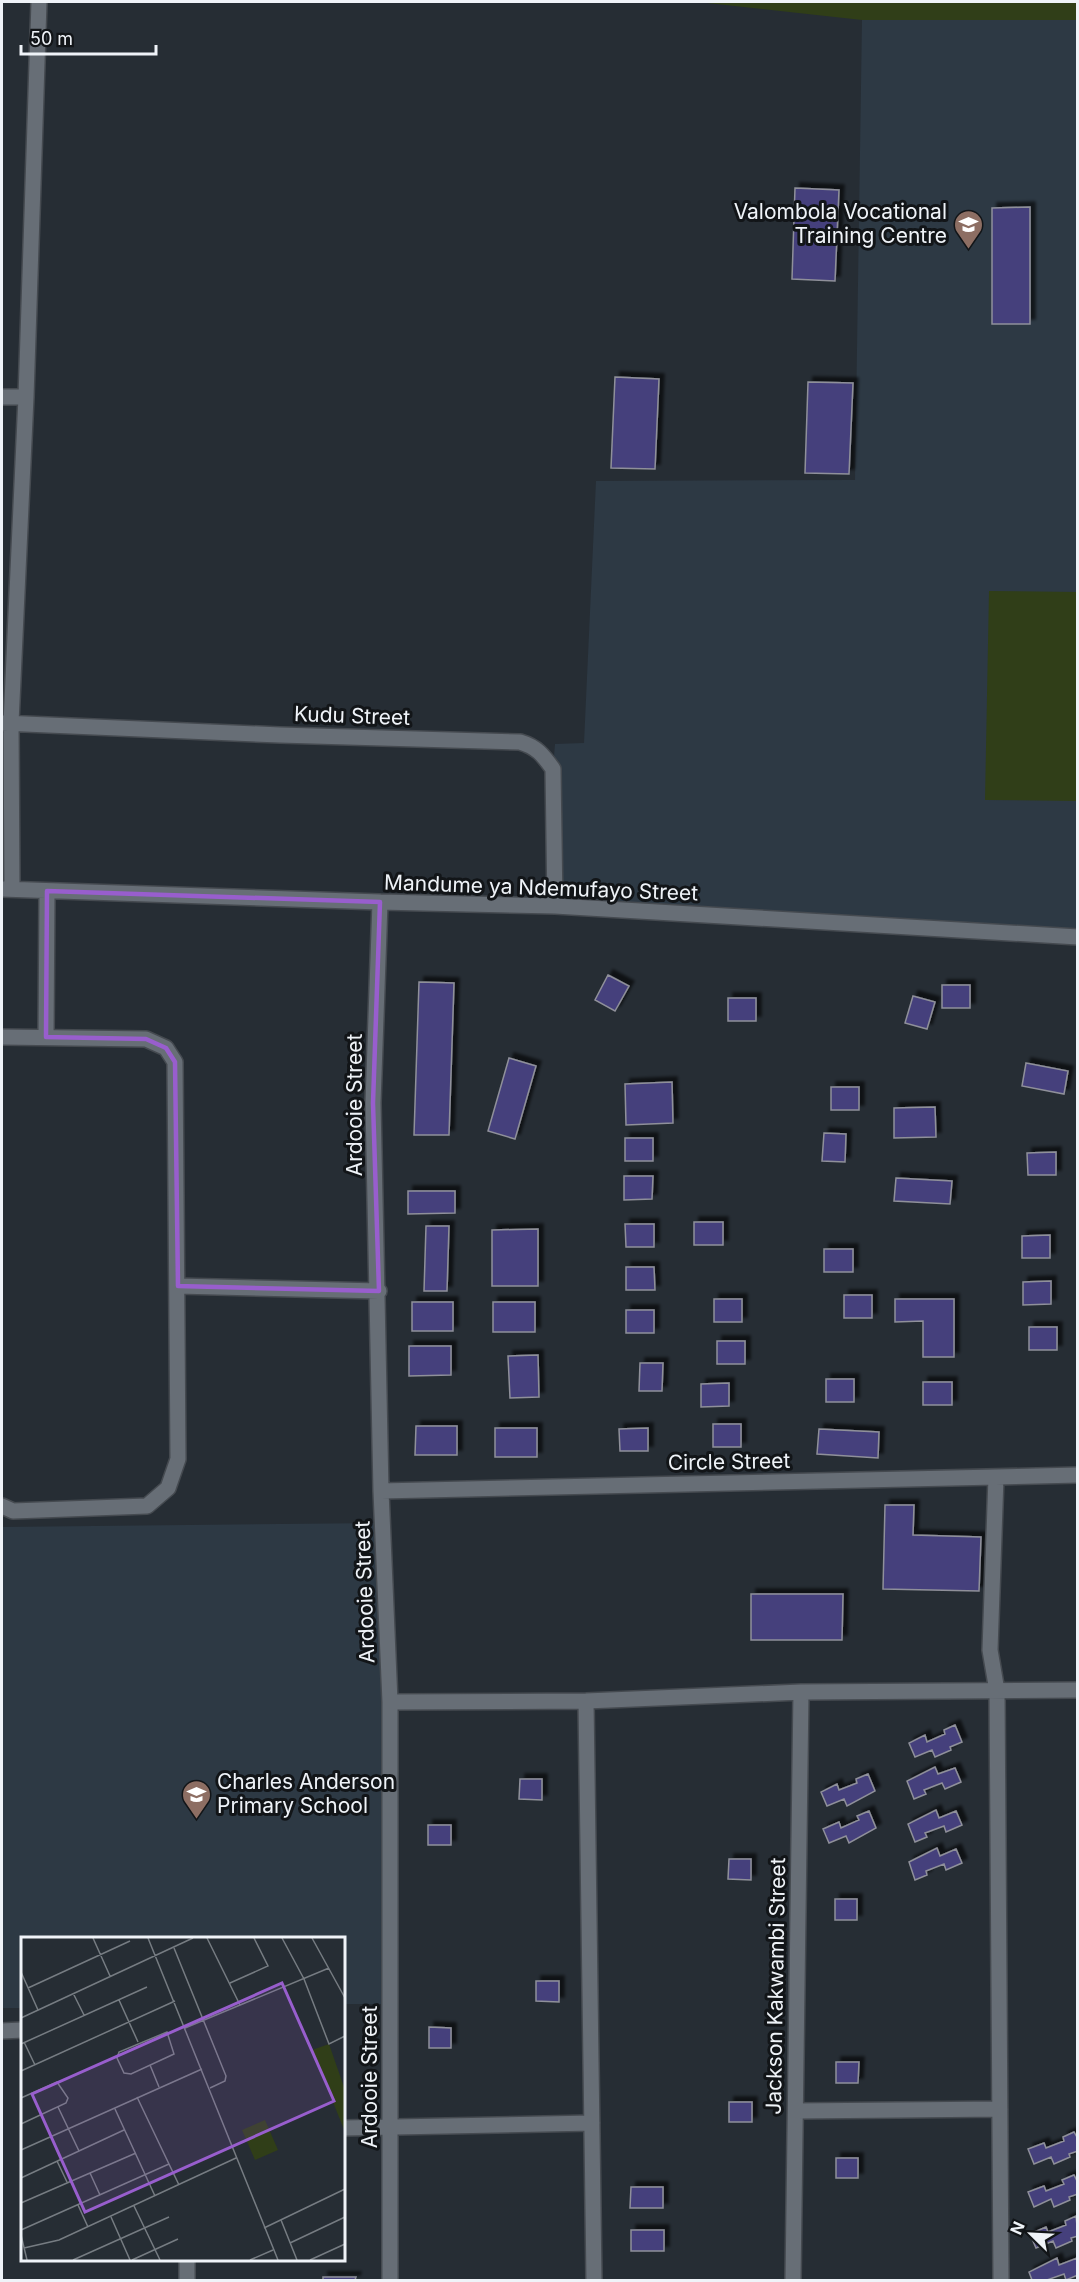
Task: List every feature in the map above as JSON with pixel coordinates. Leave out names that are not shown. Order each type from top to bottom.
[{"type":"street","points":[[7,889],[6,723],[26,397],[39,2]]},
{"type":"street","points":[[2,397],[26,397]]},
{"type":"street","name":"Kudu Street","points":[[6,723],[280,735],[520,742],[533,746],[541,752],[553,769],[555,906]]},
{"type":"street","name":"Mandume ya Ndemufayo Street","points":[[7,889],[555,906],[1077,936]]},
{"type":"street","points":[[46,1037],[47,891]]},
{"type":"street","name":"Ardooie Street","points":[[380,902],[373,1103],[379,1291],[381,1491],[390,1702],[390,2280]]},
{"type":"street","points":[[2,1037],[146,1039],[166,1048],[175,1062],[178,1286],[178,1459],[168,1488],[147,1506],[13,1511],[2,1506]]},
{"type":"street","points":[[178,1286],[379,1291]]},
{"type":"street","name":"Circle Street","points":[[381,1491],[1077,1475]]},
{"type":"street","points":[[996,1477],[990,1650],[997,1691],[1002,2280]]},
{"type":"street","points":[[390,1702],[586,1701],[801,1692],[1077,1690]]},
{"type":"street","name":"Jackson Kakwambi Street","points":[[794,2280],[801,1692]]},
{"type":"street","points":[[586,1701],[594,2280]]},
{"type":"street","points":[[2,2031],[21,2030]]},
{"type":"street","points":[[796,2111],[1000,2109]]},
{"type":"street","points":[[345,2128],[592,2123]]},
{"type":"street","points":[[187,2261],[187,2280]]},
{"type":"highlighted area","points":[[47,891],[380,902],[373,1103],[379,1291],[178,1286],[175,1062],[166,1048],[146,1039],[46,1037]]},
{"type":"shaded area","name":"Valombola Vocational Training Centre","points":[[862,20],[1077,20],[1077,936],[555,906],[553,769],[555,744],[584,743],[596,481],[855,480]]},
{"type":"shaded area","name":"Charles Anderson Primary School","points":[[384,1523],[392,2004],[345,2004],[345,1937],[21,1937],[21,2008],[2,2008],[2,1527]]},
{"type":"green space","points":[[698,2],[1077,2],[1077,20],[862,20]]},
{"type":"green space","points":[[989,591],[1077,592],[1077,801],[985,800]]},
{"type":"building","points":[[795,188],[839,190],[835,281],[792,279]]},
{"type":"building","points":[[1030,207],[1030,324],[992,324],[992,208]]},
{"type":"building","points":[[615,377],[659,379],[655,469],[611,468]]},
{"type":"building","points":[[808,382],[853,383],[849,474],[805,473]]},
{"type":"building","points":[[608,975],[629,986],[615,1011],[595,1000]]},
{"type":"building","points":[[419,982],[454,983],[449,1135],[414,1135]]},
{"type":"building","points":[[942,985],[970,985],[970,1008],[942,1008]]},
{"type":"building","points":[[913,996],[935,1002],[927,1029],[905,1023]]},
{"type":"building","points":[[728,998],[756,998],[756,1021],[728,1021]]},
{"type":"building","points":[[509,1058],[536,1066],[515,1139],[488,1131]]},
{"type":"building","points":[[1026,1063],[1068,1071],[1064,1094],[1022,1086]]},
{"type":"building","points":[[672,1082],[673,1123],[626,1125],[625,1084]]},
{"type":"building","points":[[831,1087],[859,1087],[859,1110],[831,1110]]},
{"type":"building","points":[[935,1107],[936,1137],[894,1138],[894,1108]]},
{"type":"building","points":[[824,1133],[846,1134],[845,1162],[822,1161]]},
{"type":"building","points":[[625,1138],[653,1138],[653,1161],[625,1161]]},
{"type":"building","points":[[1056,1152],[1056,1175],[1028,1175],[1027,1153]]},
{"type":"building","points":[[624,1176],[653,1176],[652,1199],[624,1200]]},
{"type":"building","points":[[896,1178],[952,1181],[950,1204],[894,1201]]},
{"type":"building","points":[[408,1191],[455,1191],[455,1213],[408,1214]]},
{"type":"building","points":[[694,1222],[723,1222],[723,1245],[694,1245]]},
{"type":"building","points":[[625,1224],[654,1224],[654,1247],[626,1247]]},
{"type":"building","points":[[426,1226],[449,1226],[447,1291],[424,1291]]},
{"type":"building","points":[[538,1229],[538,1286],[492,1286],[492,1230]]},
{"type":"building","points":[[1050,1235],[1050,1258],[1022,1258],[1022,1236]]},
{"type":"building","points":[[824,1249],[853,1249],[853,1272],[824,1272]]},
{"type":"building","points":[[626,1267],[654,1267],[655,1290],[626,1290]]},
{"type":"building","points":[[1051,1281],[1051,1304],[1023,1305],[1023,1282]]},
{"type":"building","points":[[844,1295],[872,1295],[872,1318],[844,1318]]},
{"type":"building","points":[[714,1299],[742,1299],[742,1322],[714,1322]]},
{"type":"building","points":[[895,1299],[954,1299],[954,1357],[923,1357],[923,1321],[895,1322]]},
{"type":"building","points":[[412,1302],[453,1302],[453,1331],[412,1331]]},
{"type":"building","points":[[493,1302],[535,1302],[535,1332],[493,1332]]},
{"type":"building","points":[[626,1310],[654,1310],[654,1333],[626,1333]]},
{"type":"building","points":[[1029,1327],[1057,1327],[1057,1350],[1029,1350]]},
{"type":"building","points":[[717,1341],[745,1341],[745,1364],[717,1364]]},
{"type":"building","points":[[409,1346],[451,1346],[451,1375],[409,1376]]},
{"type":"building","points":[[538,1355],[539,1397],[510,1398],[508,1356]]},
{"type":"building","points":[[640,1363],[663,1363],[662,1391],[639,1391]]},
{"type":"building","points":[[826,1379],[854,1379],[854,1402],[826,1402]]},
{"type":"building","points":[[923,1382],[952,1382],[952,1405],[923,1405]]},
{"type":"building","points":[[729,1383],[729,1406],[701,1407],[701,1384]]},
{"type":"building","points":[[713,1424],[741,1424],[741,1447],[713,1447]]},
{"type":"building","points":[[416,1426],[457,1426],[457,1455],[415,1455]]},
{"type":"building","points":[[495,1428],[537,1428],[537,1457],[495,1457]]},
{"type":"building","points":[[648,1428],[648,1451],[620,1451],[619,1429]]},
{"type":"building","points":[[819,1429],[879,1432],[878,1458],[817,1454]]},
{"type":"building","points":[[885,1505],[914,1505],[913,1535],[981,1537],[979,1591],[883,1589]]},
{"type":"building","points":[[751,1594],[843,1594],[842,1640],[751,1640]]},
{"type":"building","points":[[955,1725],[962,1742],[935,1757],[932,1750],[915,1757],[909,1743],[925,1735],[927,1742],[945,1734],[944,1730]]},
{"type":"building","points":[[935,1767],[938,1774],[955,1768],[961,1782],[945,1789],[942,1783],[924,1790],[926,1794],[914,1799],[907,1781]]},
{"type":"building","points":[[868,1774],[875,1791],[847,1806],[844,1799],[827,1806],[821,1792],[837,1784],[839,1790],[857,1783],[856,1779]]},
{"type":"building","points":[[520,1779],[542,1779],[542,1800],[519,1799]]},
{"type":"building","points":[[936,1810],[939,1818],[956,1811],[962,1825],[946,1832],[944,1826],[925,1833],[927,1837],[915,1842],[908,1824]]},
{"type":"building","points":[[869,1811],[876,1828],[849,1843],[846,1836],[829,1843],[823,1829],[839,1822],[841,1828],[859,1820],[857,1816]]},
{"type":"building","points":[[428,1825],[451,1825],[451,1845],[428,1845]]},
{"type":"building","points":[[937,1848],[940,1856],[956,1849],[962,1863],[946,1870],[944,1864],[926,1871],[927,1875],[915,1880],[909,1862]]},
{"type":"building","points":[[729,1859],[751,1859],[751,1880],[728,1879]]},
{"type":"building","points":[[835,1899],[857,1899],[857,1920],[835,1920]]},
{"type":"building","points":[[536,1981],[559,1981],[559,2002],[536,2001]]},
{"type":"building","points":[[429,2027],[451,2028],[451,2048],[429,2048]]},
{"type":"building","points":[[836,2062],[859,2062],[858,2083],[836,2083]]},
{"type":"building","points":[[729,2102],[752,2102],[752,2122],[729,2122]]},
{"type":"building","points":[[1074,2132],[1078,2139],[1078,2151],[1054,2164],[1051,2157],[1034,2164],[1028,2149],[1044,2143],[1046,2148],[1064,2141],[1063,2137]]},
{"type":"building","points":[[836,2158],[858,2158],[858,2178],[836,2178]]},
{"type":"building","points":[[1074,2175],[1078,2183],[1078,2194],[1054,2207],[1051,2199],[1034,2207],[1028,2192],[1044,2186],[1046,2191],[1064,2184],[1062,2180]]},
{"type":"building","points":[[631,2187],[663,2187],[663,2208],[630,2208]]},
{"type":"building","points":[[1076,2216],[1078,2236],[1071,2238],[1072,2241],[1056,2248],[1053,2241],[1036,2248],[1030,2234],[1046,2227],[1048,2232],[1066,2225],[1065,2221]]},
{"type":"building","points":[[631,2230],[664,2230],[664,2251],[631,2251]]},
{"type":"building","points":[[1057,2258],[1059,2265],[1077,2258],[1078,2275],[1066,2280],[1064,2274],[1047,2280],[1032,2280],[1029,2272]]},
{"type":"building","points":[[323,2277],[356,2277],[355,2280],[323,2280]]},
{"type":"place","name":"Valombola Vocational Training Centre","points":[[968,250]]},
{"type":"place","name":"Charles Anderson Primary School","points":[[196,1820]]}]
